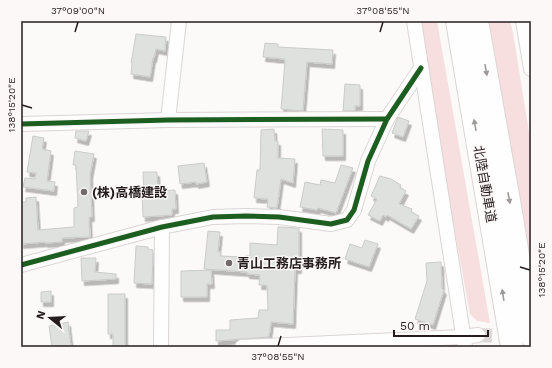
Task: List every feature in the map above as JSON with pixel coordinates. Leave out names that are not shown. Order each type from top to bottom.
[{"type":"highway","name":"北陸自動車道","points":[[468,26],[531,336]]},
{"type":"highway","name":"北陸自動車道","points":[[468,26],[512,347]]},
{"type":"street","points":[[168,120],[179,21]]},
{"type":"street","points":[[414,21],[464,342]]},
{"type":"street","points":[[523,21],[531,69]]},
{"type":"street","points":[[21,265],[162,227],[212,217],[279,217],[331,224],[347,220],[354,210],[368,161],[387,119],[421,68]]},
{"type":"street","points":[[21,124],[168,120],[387,119]]},
{"type":"street","points":[[162,227],[162,347]]},
{"type":"street","points":[[242,347],[464,342],[478,335]]},
{"type":"shaded area","points":[[420,21],[437,21],[490,323],[477,321],[470,314],[441,157]]},
{"type":"shaded area","points":[[489,21],[510,21],[513,33],[531,144],[531,274]]},
{"type":"building","points":[[136,34],[166,37],[165,51],[156,49],[150,77],[131,74],[131,63]]},
{"type":"building","points":[[265,43],[278,44],[278,47],[333,50],[332,64],[307,62],[303,111],[281,109],[285,61],[284,59],[263,57]]},
{"type":"building","points":[[345,84],[360,85],[360,106],[355,106],[355,111],[343,111]]},
{"type":"building","points":[[398,117],[409,121],[403,137],[392,133]]},
{"type":"building","points":[[274,129],[275,141],[278,141],[278,158],[295,159],[293,183],[281,179],[277,208],[267,207],[268,199],[254,198],[257,170],[260,170],[261,130]]},
{"type":"building","points":[[322,129],[343,130],[343,156],[323,156]]},
{"type":"building","points":[[76,131],[89,131],[86,141],[75,138]]},
{"type":"building","points":[[33,136],[44,138],[42,149],[51,151],[47,181],[55,182],[54,191],[23,187],[25,178],[35,179],[36,173],[27,172]]},
{"type":"building","points":[[75,151],[94,154],[90,175],[92,217],[89,217],[90,237],[62,238],[62,242],[21,244],[21,202],[26,202],[26,198],[36,197],[38,230],[74,227],[74,208],[78,207],[76,165],[73,165]]},
{"type":"building","points":[[204,163],[207,182],[180,184],[178,166]]},
{"type":"building","points":[[341,165],[353,168],[336,213],[318,208],[317,210],[300,207],[305,182],[320,185],[321,180],[335,183]]},
{"type":"building","points":[[143,172],[157,172],[158,191],[175,190],[176,209],[172,209],[172,215],[143,217]]},
{"type":"building","points":[[380,176],[391,179],[401,185],[400,188],[406,191],[399,204],[412,209],[411,212],[419,216],[411,229],[387,215],[386,217],[383,215],[380,221],[368,215],[377,199],[371,196]]},
{"type":"building","points":[[278,227],[299,228],[299,269],[295,269],[293,324],[271,322],[269,337],[216,341],[216,330],[230,330],[230,320],[258,318],[259,310],[268,310],[267,285],[259,285],[260,275],[247,274],[247,272],[204,269],[208,231],[220,232],[218,252],[221,252],[220,256],[246,257],[246,255],[250,256],[250,243],[277,245]]},
{"type":"building","points":[[365,240],[378,244],[369,267],[345,259],[350,244],[362,248]]},
{"type":"building","points":[[136,246],[148,247],[148,249],[153,250],[152,284],[134,283]]},
{"type":"building","points":[[81,258],[96,258],[95,272],[116,274],[116,279],[82,281]]},
{"type":"building","points":[[441,262],[442,289],[444,290],[433,325],[415,319],[427,281],[426,263]]},
{"type":"building","points":[[211,270],[212,284],[207,284],[207,297],[181,297],[181,271]]},
{"type":"building","points":[[51,291],[51,302],[41,302],[41,292]]},
{"type":"building","points":[[108,294],[125,294],[125,347],[113,347],[113,334],[108,334]]},
{"type":"building","points":[[68,322],[71,347],[52,347],[49,326]]},
{"type":"tunnel","points":[[478,335],[517,337]]},
{"type":"cycle path","points":[[21,265],[162,227],[213,217],[279,217],[331,224],[347,220],[354,210],[368,161],[387,119],[421,68]]},
{"type":"cycle path","points":[[21,124],[168,120],[387,119]]},
{"type":"place","name":"(株)高橋建設","points":[[84,192]]},
{"type":"place","name":"青山工務店事務所","points":[[229,263]]}]
